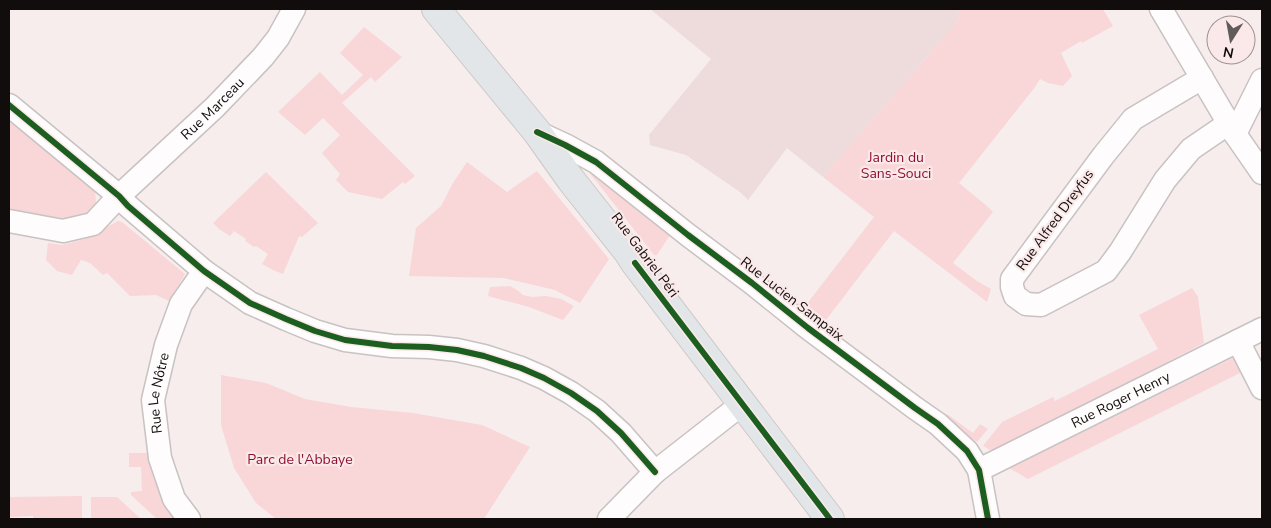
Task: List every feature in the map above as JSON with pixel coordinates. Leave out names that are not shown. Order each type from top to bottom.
[{"type":"main road","name":"Rue Gabriel Péri","points":[[436,9],[537,132],[571,180],[628,252],[830,519]]},
{"type":"street","name":"Rue Marceau","points":[[9,221],[63,232],[93,224],[119,196],[215,107],[263,57],[278,38],[294,9]]},
{"type":"street","points":[[1161,9],[1232,128],[1262,173]]},
{"type":"street","name":"Rue Alfred Dreyfus","points":[[1202,78],[1133,119],[1102,156],[1012,279],[1015,296],[1026,304],[1041,304],[1106,271],[1165,180],[1191,149],[1232,128]]},
{"type":"street","points":[[1232,128],[1262,80]]},
{"type":"street","points":[[9,105],[119,196],[204,272],[250,303],[315,331],[345,340],[392,346],[457,350],[484,356],[521,368],[571,393],[597,411],[621,433],[655,472]]},
{"type":"street","name":"Rue Lucien Sampaix","points":[[537,132],[590,158],[815,333],[938,424],[966,451],[979,470],[988,519]]},
{"type":"street","name":"Rue Le Nôtre","points":[[189,519],[174,499],[160,458],[153,400],[166,346],[180,308],[204,272]]},
{"type":"street","name":"Rue Roger Henry","points":[[979,470],[1262,329]]},
{"type":"street","points":[[1238,341],[1262,388]]},
{"type":"street","points":[[610,519],[655,472],[742,404]]},
{"type":"shaded area","points":[[650,9],[959,9],[958,21],[823,177],[787,148],[748,200],[740,192],[686,155],[650,145],[649,135],[711,59]]},
{"type":"green space","name":"Jardin du Sans-Souci","points":[[959,9],[1103,9],[1113,26],[1061,53],[1072,76],[1063,86],[1040,79],[959,183],[993,212],[953,263],[991,289],[987,302],[894,231],[826,320],[806,305],[874,217],[823,177],[958,21]]},
{"type":"green space","points":[[364,27],[402,57],[375,82],[371,77],[342,103],[415,176],[405,184],[403,182],[382,199],[348,192],[336,180],[340,174],[322,153],[340,135],[323,118],[305,135],[278,112],[320,72],[342,95],[363,75],[340,53]]},
{"type":"green space","points":[[9,119],[95,189],[96,203],[84,215],[48,221],[9,211]]},
{"type":"green space","points":[[467,162],[507,192],[537,171],[609,259],[580,303],[555,290],[504,278],[409,276],[416,228],[441,206]]},
{"type":"green space","points":[[591,170],[672,232],[657,255],[654,255],[589,172]]},
{"type":"green space","points":[[266,172],[318,223],[302,237],[299,236],[283,274],[262,264],[268,254],[245,241],[246,239],[234,231],[230,236],[213,223]]},
{"type":"green space","points":[[118,221],[122,222],[185,274],[169,301],[156,295],[130,296],[107,273],[103,275],[90,263],[81,260],[72,275],[57,271],[46,260],[48,243],[62,245],[85,239]]},
{"type":"green space","points":[[510,286],[523,295],[561,299],[574,306],[563,320],[529,307],[488,296],[490,287]]},
{"type":"green space","points":[[1192,288],[1198,297],[1204,343],[1003,446],[990,450],[983,446],[1002,422],[1053,397],[1055,401],[1158,349],[1139,315]]},
{"type":"green space","points":[[1237,356],[1246,370],[1028,479],[1009,468]]},
{"type":"green space","name":"Parc de l'Abbaye","points":[[221,375],[266,383],[305,399],[351,407],[413,413],[482,425],[530,447],[484,519],[276,519],[256,503],[234,468],[221,425]]},
{"type":"green space","points":[[947,414],[973,433],[980,424],[988,429],[977,442],[944,418]]},
{"type":"green space","points":[[129,453],[151,453],[177,519],[157,519],[131,495],[131,492],[142,491],[141,467],[129,467]]},
{"type":"green space","points":[[82,496],[82,519],[33,519],[33,516],[10,517],[10,497]]},
{"type":"green space","points":[[91,497],[117,497],[141,519],[91,519]]},
{"type":"cycle path","points":[[9,105],[119,196],[128,206],[204,271],[250,303],[315,331],[345,340],[392,346],[457,350],[484,356],[521,368],[571,393],[597,411],[621,433],[655,472]]},
{"type":"cycle path","points":[[537,132],[596,162],[808,328],[938,424],[967,451],[979,470],[988,519]]},
{"type":"cycle path","points":[[635,263],[830,519]]}]
